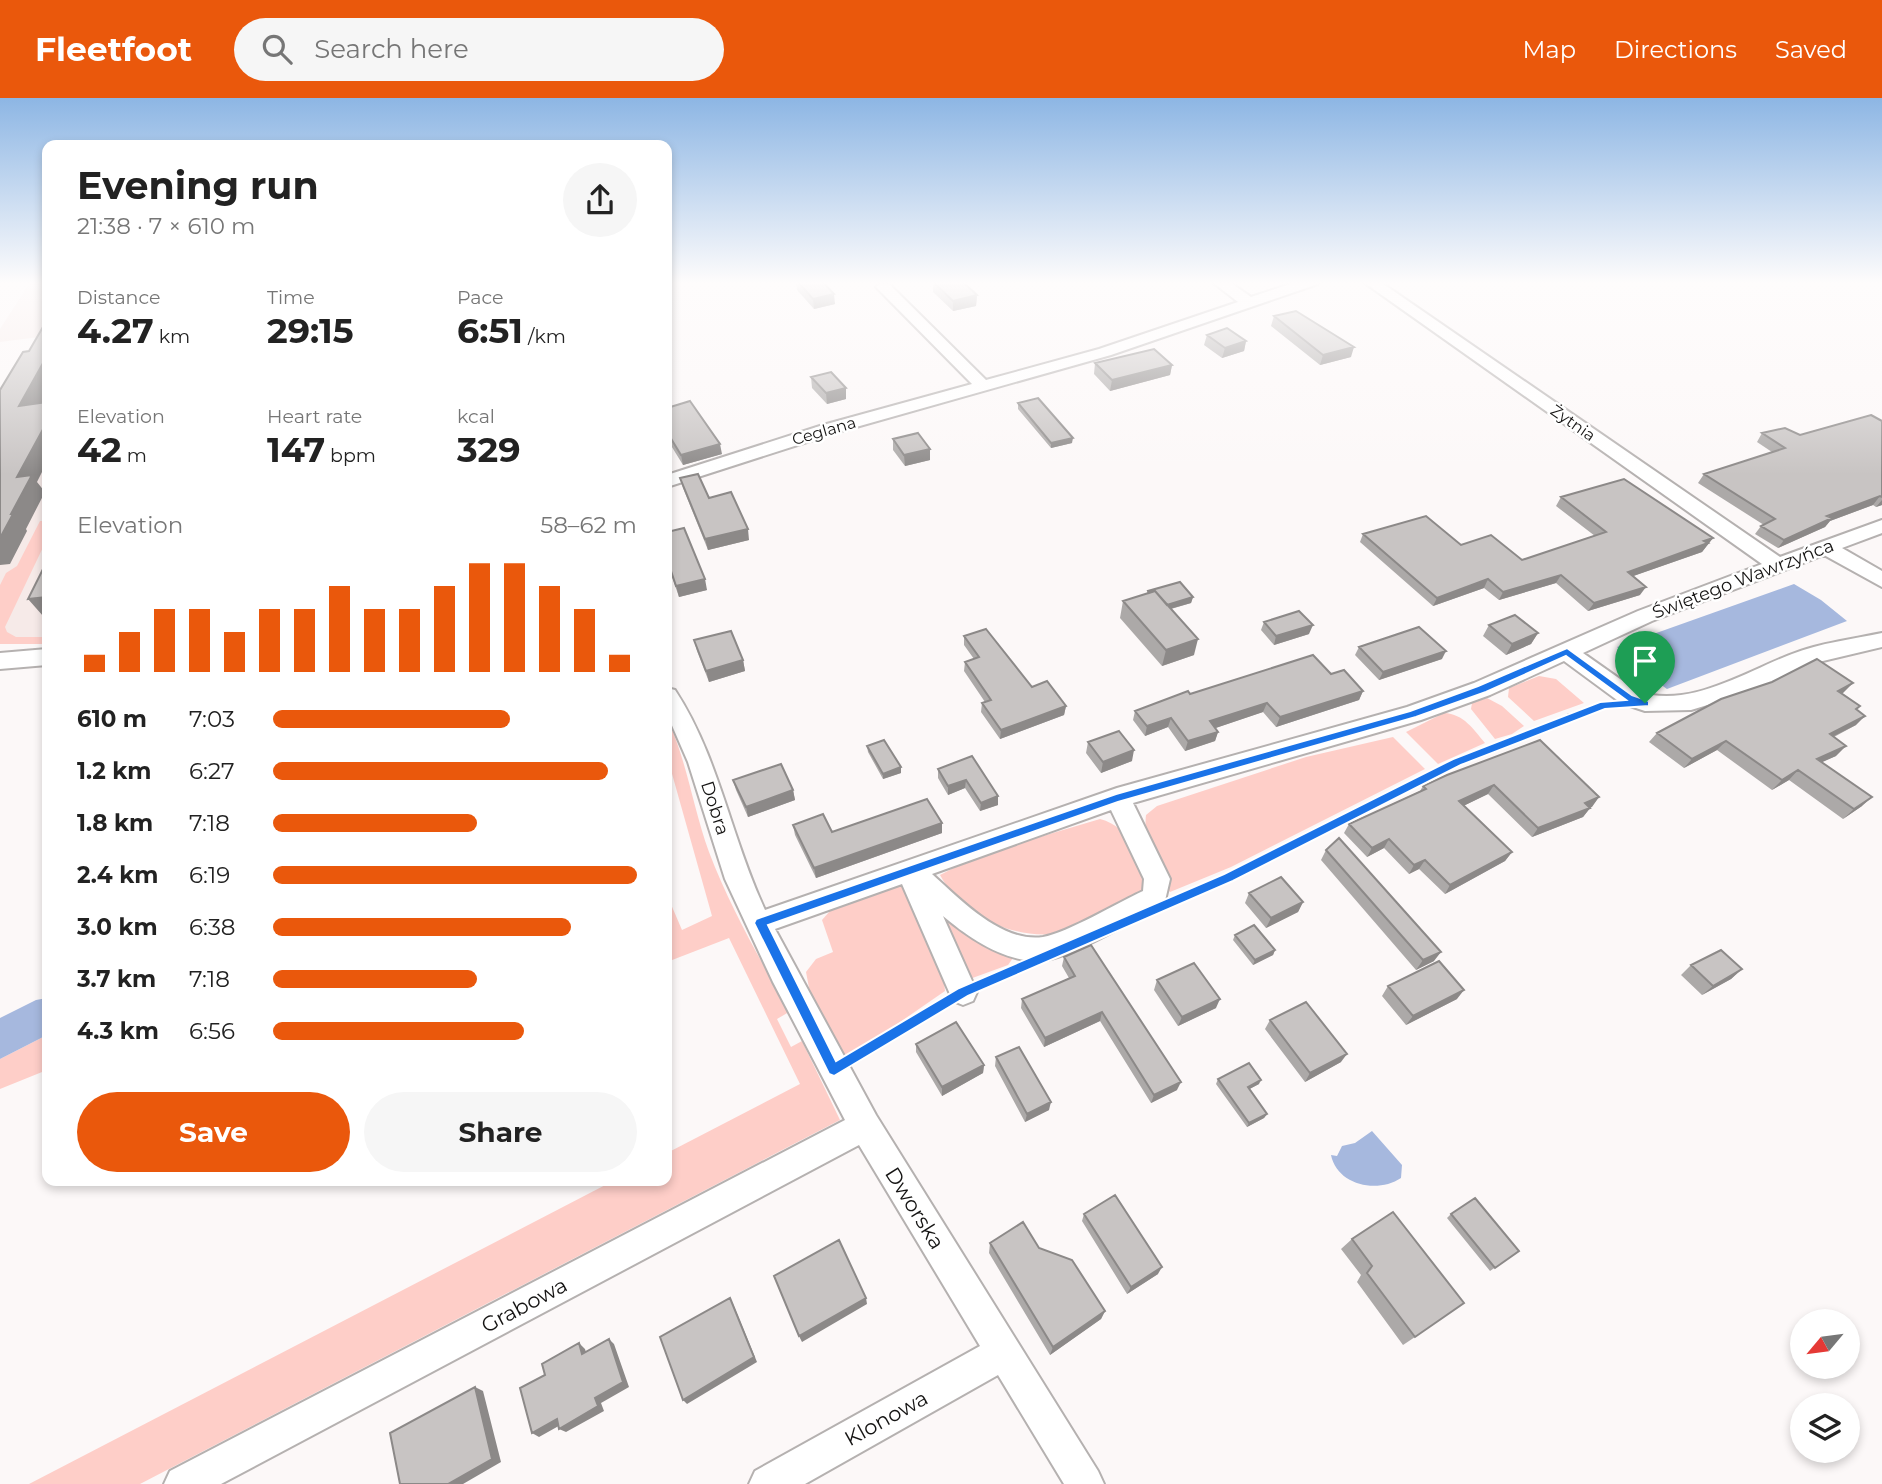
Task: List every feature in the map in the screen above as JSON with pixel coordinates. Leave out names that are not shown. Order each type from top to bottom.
[{"type":"street","points":[[943,346],[984,386]]},
{"type":"street","name":"Ceglana","points":[[672,479],[829,429],[1124,346]]},
{"type":"street","name":"Żytnia","points":[[1462,346],[1776,564]]},
{"type":"street","name":"Świętego Wawrzyńca","points":[[760,923],[1116,798],[1413,714],[1482,689],[1645,616],[1776,564],[1827,548],[1882,526]]},
{"type":"street","points":[[1827,548],[1882,580]]},
{"type":"street","points":[[1567,652],[1629,697],[1645,703],[1691,702],[1749,684],[1800,659],[1882,640]]},
{"type":"street","points":[[0,661],[42,657]]},
{"type":"street","name":"Dobra","points":[[672,703],[696,750],[737,877],[760,923]]},
{"type":"street","points":[[909,869],[956,910],[998,941],[1043,949],[1155,897],[1157,879],[1131,822],[1116,798]]},
{"type":"street","points":[[909,869],[963,992]]},
{"type":"street","name":"Dworska","points":[[760,923],[865,1126],[1085,1484]]},
{"type":"street","name":"Grabowa","points":[[183,1484],[865,1126]]},
{"type":"street","name":"Klonowa","points":[[768,1484],[1004,1352]]},
{"type":"path","points":[[1166,905],[1229,877],[1457,762],[1604,705],[1645,703]]},
{"type":"path","points":[[834,1070],[963,992],[1027,965]]},
{"type":"shaded area","points":[[42,402],[42,638],[0,639],[0,407]]},
{"type":"shaded area","points":[[42,521],[42,549],[5,627],[7,632],[16,637],[42,637],[42,644],[0,644],[0,585],[6,573],[17,566]]},
{"type":"shaded area","points":[[1539,676],[1556,679],[1584,703],[1534,721],[1508,697],[1509,688]]},
{"type":"shaded area","points":[[1487,698],[1502,706],[1524,726],[1512,734],[1495,739],[1471,709],[1472,703]]},
{"type":"shaded area","points":[[1444,713],[1463,719],[1485,743],[1438,764],[1406,732]]},
{"type":"shaded area","points":[[672,729],[717,873],[789,1012],[777,1019],[791,1047],[802,1041],[840,1120],[140,1484],[29,1484],[603,1186],[672,1186],[672,1150],[800,1084],[729,938],[672,960],[672,907],[682,930],[712,916],[672,774]]},
{"type":"shaded area","points":[[1393,737],[1425,769],[1231,867],[1170,892],[1155,866],[1146,834],[1146,815],[1157,806],[1306,757]]},
{"type":"shaded area","points":[[1100,819],[1120,829],[1127,837],[1140,868],[1144,890],[1104,915],[1072,930],[1043,934],[1008,929],[976,913],[962,902],[940,875],[979,855]]},
{"type":"shaded area","points":[[902,885],[931,935],[941,965],[945,991],[845,1060],[811,998],[806,972],[816,959],[833,952],[822,920],[830,911]]},
{"type":"shaded area","points":[[937,904],[977,938],[1013,958],[1008,965],[967,980]]},
{"type":"shaded area","points":[[42,1038],[42,1072],[0,1089],[0,1059]]},
{"type":"water","points":[[1794,584],[1821,600],[1847,621],[1667,689],[1636,667],[1617,647]]},
{"type":"water","points":[[42,999],[42,1038],[0,1059],[0,1018]]},
{"type":"water","points":[[1372,1131],[1402,1165],[1401,1178],[1391,1183],[1370,1186],[1349,1180],[1341,1174],[1331,1155],[1337,1156],[1342,1146],[1355,1143]]},
{"type":"building","points":[[32,346],[42,346],[42,365],[19,406],[42,403],[42,431],[17,477],[32,475],[0,538],[0,390],[23,352],[29,351]]},
{"type":"building","points":[[1311,346],[1354,347],[1323,355]]},
{"type":"building","points":[[1154,349],[1172,365],[1112,380],[1095,363]]},
{"type":"building","points":[[831,372],[846,388],[826,393],[811,377]]},
{"type":"building","points":[[1038,398],[1073,438],[1051,443],[1018,403]]},
{"type":"building","points":[[690,401],[720,444],[681,455],[672,440],[672,406]]},
{"type":"building","points":[[1871,415],[1882,421],[1882,497],[1827,516],[1832,518],[1784,540],[1761,526],[1775,519],[1704,474],[1785,448],[1762,433],[1785,428],[1800,435]]},
{"type":"building","points":[[918,433],[930,449],[904,455],[893,439]]},
{"type":"building","points":[[698,474],[709,498],[731,492],[748,529],[705,539],[680,478]]},
{"type":"building","points":[[1624,479],[1713,538],[1704,541],[1708,543],[1628,572],[1646,587],[1594,603],[1561,575],[1503,592],[1488,579],[1437,598],[1363,534],[1426,516],[1461,545],[1491,535],[1522,560],[1606,532],[1561,497]]},
{"type":"building","points":[[684,528],[705,579],[676,586],[672,574],[672,531]]},
{"type":"building","points":[[42,571],[42,598],[28,599]]},
{"type":"building","points":[[1180,582],[1193,597],[1167,605],[1155,591],[1148,591]]},
{"type":"building","points":[[1155,591],[1198,639],[1166,650],[1123,601]]},
{"type":"building","points":[[1299,611],[1313,625],[1276,636],[1264,622]]},
{"type":"building","points":[[1515,615],[1538,633],[1512,644],[1489,625]]},
{"type":"building","points":[[1419,627],[1446,651],[1383,672],[1359,647]]},
{"type":"building","points":[[986,629],[1032,687],[1047,681],[1066,706],[1001,730],[982,703],[991,700],[965,662],[979,657],[964,636]]},
{"type":"building","points":[[731,631],[743,660],[706,671],[694,640]]},
{"type":"building","points":[[1313,655],[1331,674],[1344,670],[1363,691],[1280,717],[1267,703],[1210,721],[1218,732],[1188,741],[1171,718],[1147,726],[1135,711],[1188,691],[1190,694]]},
{"type":"building","points":[[1817,659],[1853,683],[1838,691],[1860,706],[1856,709],[1865,716],[1830,734],[1846,746],[1817,759],[1872,797],[1854,809],[1798,770],[1782,780],[1726,741],[1692,759],[1657,733],[1721,699],[1772,682]]},
{"type":"building","points":[[1119,731],[1134,750],[1103,762],[1088,742]]},
{"type":"building","points":[[884,740],[901,767],[883,774],[867,746]]},
{"type":"building","points":[[1540,740],[1599,797],[1585,803],[1590,808],[1538,828],[1494,785],[1459,801],[1512,852],[1450,885],[1425,860],[1414,865],[1389,839],[1372,848],[1349,824],[1426,789],[1423,786],[1447,775]]},
{"type":"building","points":[[972,756],[998,796],[981,803],[966,780],[948,786],[938,769]]},
{"type":"building","points":[[781,764],[793,790],[746,807],[733,780]]},
{"type":"building","points":[[927,799],[942,823],[814,868],[793,825],[823,814],[832,832]]},
{"type":"building","points":[[1339,838],[1441,952],[1423,960],[1326,850]]},
{"type":"building","points":[[1281,877],[1303,902],[1271,918],[1249,893]]},
{"type":"building","points":[[1254,925],[1275,950],[1255,960],[1235,935]]},
{"type":"building","points":[[1091,945],[1181,1082],[1154,1095],[1102,1012],[1045,1038],[1022,999],[1075,976],[1064,957]]},
{"type":"building","points":[[1721,950],[1742,969],[1713,986],[1691,965]]},
{"type":"building","points":[[1439,961],[1464,990],[1413,1016],[1388,986]]},
{"type":"building","points":[[1194,963],[1220,999],[1182,1017],[1157,980]]},
{"type":"building","points":[[1306,1002],[1347,1054],[1310,1073],[1270,1020]]},
{"type":"building","points":[[956,1022],[984,1065],[942,1087],[916,1044]]},
{"type":"building","points":[[1019,1047],[1051,1102],[1027,1114],[996,1057]]},
{"type":"building","points":[[1249,1063],[1261,1080],[1248,1087],[1267,1114],[1249,1123],[1218,1079]]},
{"type":"building","points":[[1115,1195],[1162,1267],[1131,1287],[1084,1214]]},
{"type":"building","points":[[1475,1198],[1519,1251],[1495,1268],[1451,1214]]},
{"type":"building","points":[[1393,1212],[1464,1303],[1415,1337],[1367,1273],[1372,1266],[1352,1239]]},
{"type":"building","points":[[1023,1222],[1039,1248],[1072,1260],[1105,1311],[1053,1347],[990,1243]]},
{"type":"building","points":[[839,1240],[866,1298],[799,1336],[774,1276]]},
{"type":"building","points":[[730,1298],[754,1357],[683,1400],[660,1337]]},
{"type":"building","points":[[609,1339],[623,1382],[595,1398],[598,1406],[559,1429],[557,1419],[532,1433],[520,1388],[545,1375],[542,1364],[579,1343],[582,1354]]},
{"type":"building","points":[[475,1387],[492,1459],[448,1484],[400,1484],[390,1433]]},
{"type":"route","points":[[1567,652],[1629,697],[1645,703],[1604,705],[1544,726],[1457,762],[1229,877],[963,992],[834,1070],[760,923],[1116,798],[1413,714],[1482,689],[1567,652]]}]
